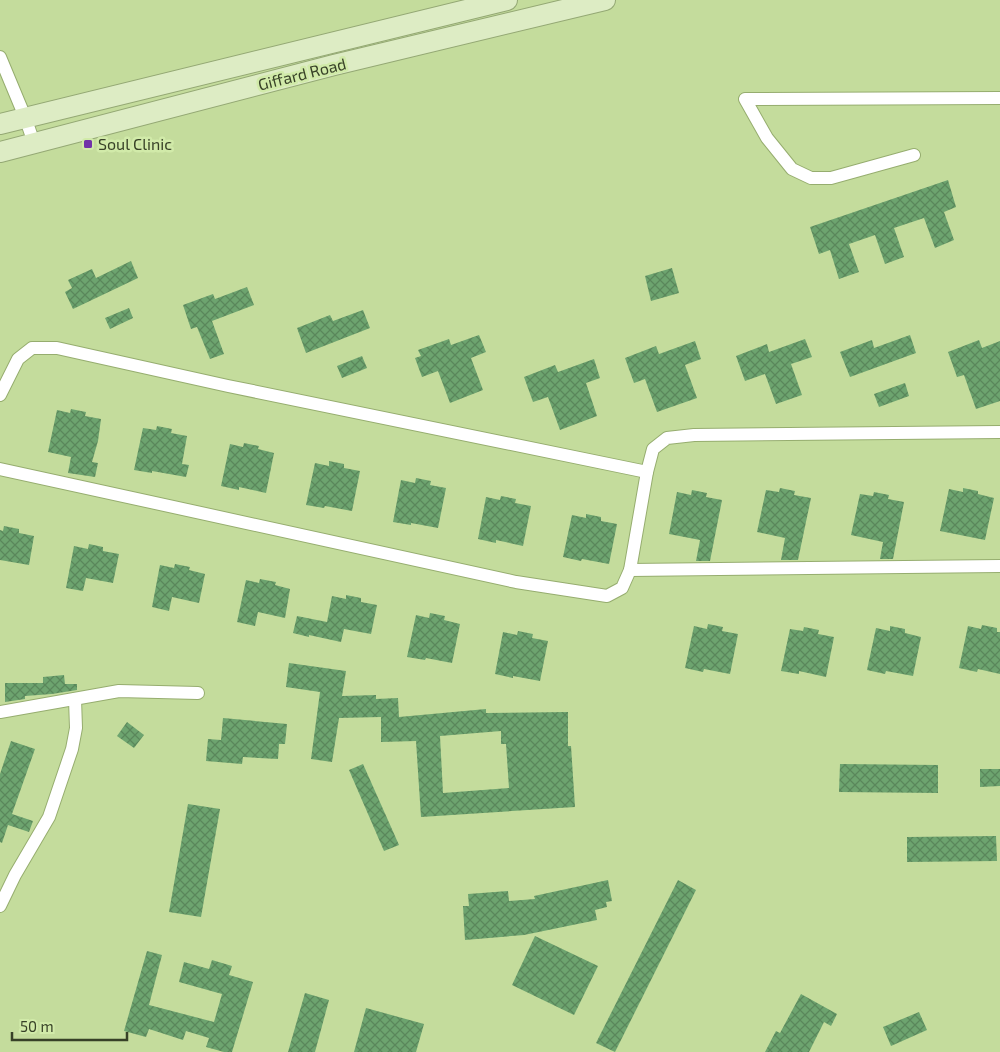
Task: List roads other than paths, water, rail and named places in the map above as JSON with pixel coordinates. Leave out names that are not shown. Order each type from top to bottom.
[{"type":"main road","name":"Giffard Road","points":[[0,124],[507,0]]},
{"type":"main road","name":"Giffard Road","points":[[0,152],[334,66],[605,0]]},
{"type":"street","points":[[1,63],[25,117],[34,143]]},
{"type":"street","points":[[914,155],[832,178],[811,178],[792,169],[766,138],[745,99],[1000,98]]},
{"type":"street","points":[[0,395],[18,359],[32,348],[57,348],[228,386],[647,472]]},
{"type":"street","points":[[0,469],[516,582],[607,596],[622,588],[630,570],[647,472],[653,449],[667,438],[704,435],[1000,432]]},
{"type":"street","points":[[630,570],[1000,566]]},
{"type":"street","points":[[0,712],[119,691],[198,693]]},
{"type":"street","points":[[0,906],[15,875],[49,818],[72,749],[76,728],[75,699]]},
{"type":"place","name":"Soul Clinic","points":[[88,144]]}]
